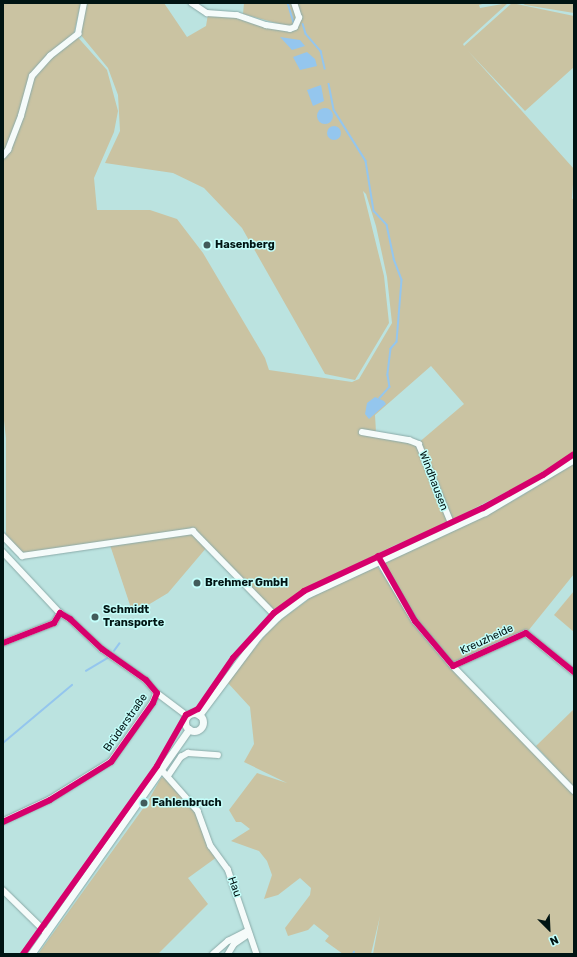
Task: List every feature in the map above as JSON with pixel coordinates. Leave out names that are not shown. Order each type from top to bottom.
[{"type":"main road","points":[[199,715],[242,656],[277,617],[308,594],[379,560],[453,528],[515,496],[574,459]]},
{"type":"main road","points":[[192,713],[199,715],[203,721],[202,727],[197,730],[189,729],[186,724],[188,716],[192,713]]},
{"type":"main road","points":[[31,954],[45,931],[189,729]]},
{"type":"street","points":[[3,156],[8,150],[32,76],[50,56],[78,34],[84,3]]},
{"type":"street","points":[[192,3],[207,13],[237,15],[266,25],[290,29],[295,28],[298,18],[294,3]]},
{"type":"street","name":"Windhausen","points":[[362,432],[409,440],[419,444],[453,528]]},
{"type":"street","points":[[3,536],[22,556],[193,531],[277,617]]},
{"type":"street","name":"Brüderstraße","points":[[3,552],[60,613],[70,619],[102,649],[146,680],[157,693],[153,703],[111,762],[44,804],[3,822]]},
{"type":"street","name":"Kreuzheide","points":[[379,560],[418,626],[453,666],[526,633],[574,672]]},
{"type":"street","points":[[3,643],[54,623],[60,613]]},
{"type":"street","points":[[453,666],[574,792]]},
{"type":"street","points":[[157,693],[188,716]]},
{"type":"street","points":[[161,769],[168,776],[181,757],[188,753],[218,755]]},
{"type":"street","name":"Hau","points":[[168,776],[198,811],[211,846],[228,869],[257,954]]},
{"type":"street","points":[[3,890],[45,931]]},
{"type":"street","points":[[213,954],[228,941],[249,933]]},
{"type":"street","points":[[228,954],[234,944],[249,933]]},
{"type":"shaded area","points":[[3,3],[81,3],[74,33],[107,70],[118,111],[114,132],[94,178],[97,210],[150,210],[177,219],[203,253],[265,358],[269,370],[352,382],[359,379],[392,323],[387,277],[376,226],[366,194],[363,191],[384,276],[389,323],[355,380],[325,374],[242,228],[204,188],[173,173],[105,163],[120,131],[118,95],[108,68],[80,34],[85,3],[164,3],[187,37],[206,26],[208,14],[237,16],[265,26],[287,26],[243,14],[244,3],[486,3],[479,5],[480,8],[508,3],[463,44],[464,46],[512,3],[574,16],[574,67],[525,111],[468,51],[574,169],[572,199],[574,198],[574,452],[555,467],[430,531],[395,545],[303,590],[274,610],[207,547],[168,593],[133,614],[110,545],[22,556],[6,539],[6,438],[3,412]],"holes":[[[431,366],[464,404],[417,444],[376,432],[375,415]]]},
{"type":"shaded area","points":[[522,3],[574,3],[574,13],[525,5]]},
{"type":"shaded area","points":[[574,463],[574,574],[528,631],[510,636],[453,663],[416,618],[383,562],[516,499]]},
{"type":"shaded area","points":[[377,566],[424,636],[574,793],[574,954],[373,954],[380,916],[371,954],[343,954],[325,941],[329,936],[314,924],[308,930],[288,936],[285,928],[310,895],[311,888],[300,878],[278,895],[264,899],[272,875],[267,861],[259,851],[231,841],[250,829],[241,822],[236,822],[229,810],[257,773],[287,783],[244,762],[254,744],[250,707],[227,682],[267,633],[283,618],[313,596]]},
{"type":"shaded area","points":[[574,591],[574,632],[554,615]]},
{"type":"shaded area","points":[[574,709],[574,788],[536,746]]},
{"type":"shaded area","points":[[165,777],[196,811],[217,857],[188,878],[208,904],[158,954],[38,954],[147,803],[161,778]]},
{"type":"water","points":[[280,37],[300,40],[305,46],[292,50]]},
{"type":"water","points":[[307,52],[315,59],[317,66],[300,70],[293,57]]},
{"type":"water","points":[[321,85],[324,101],[313,106],[307,90]]},
{"type":"water","points":[[325,108],[331,110],[333,116],[331,122],[325,124],[319,122],[317,116],[319,110]]},
{"type":"water","points":[[331,126],[337,126],[341,130],[341,136],[337,140],[331,140],[327,136],[327,130]]},
{"type":"water","points":[[375,397],[384,401],[386,404],[369,419],[365,414],[367,403]]},
{"type":"waterway","points":[[288,3],[294,23]]},
{"type":"waterway","points":[[303,24],[306,34],[321,51],[325,69]]},
{"type":"waterway","points":[[329,84],[334,110],[366,161],[374,211],[387,225],[394,259],[402,280],[397,342],[391,349],[388,375],[390,387],[380,398]]},
{"type":"waterway","points":[[114,651],[119,644]]},
{"type":"waterway","points":[[86,671],[108,658]]},
{"type":"waterway","points":[[3,743],[72,685]]},
{"type":"cycle path","points":[[23,954],[157,766],[186,715],[198,709],[233,658],[274,613],[304,591],[483,508],[543,475],[574,454]]},
{"type":"cycle path","points":[[378,556],[415,621],[453,666],[526,633],[574,672]]},
{"type":"cycle path","points":[[3,643],[54,623],[60,613],[70,619],[102,649],[146,680],[157,693],[153,703],[111,762],[50,800],[3,822]]},
{"type":"place","name":"Hasenberg","points":[[207,245]]},
{"type":"place","name":"Brehmer GmbH","points":[[197,583]]},
{"type":"place","name":"Schmidt Transporte","points":[[95,617]]},
{"type":"place","name":"Fahlenbruch","points":[[144,803]]}]
